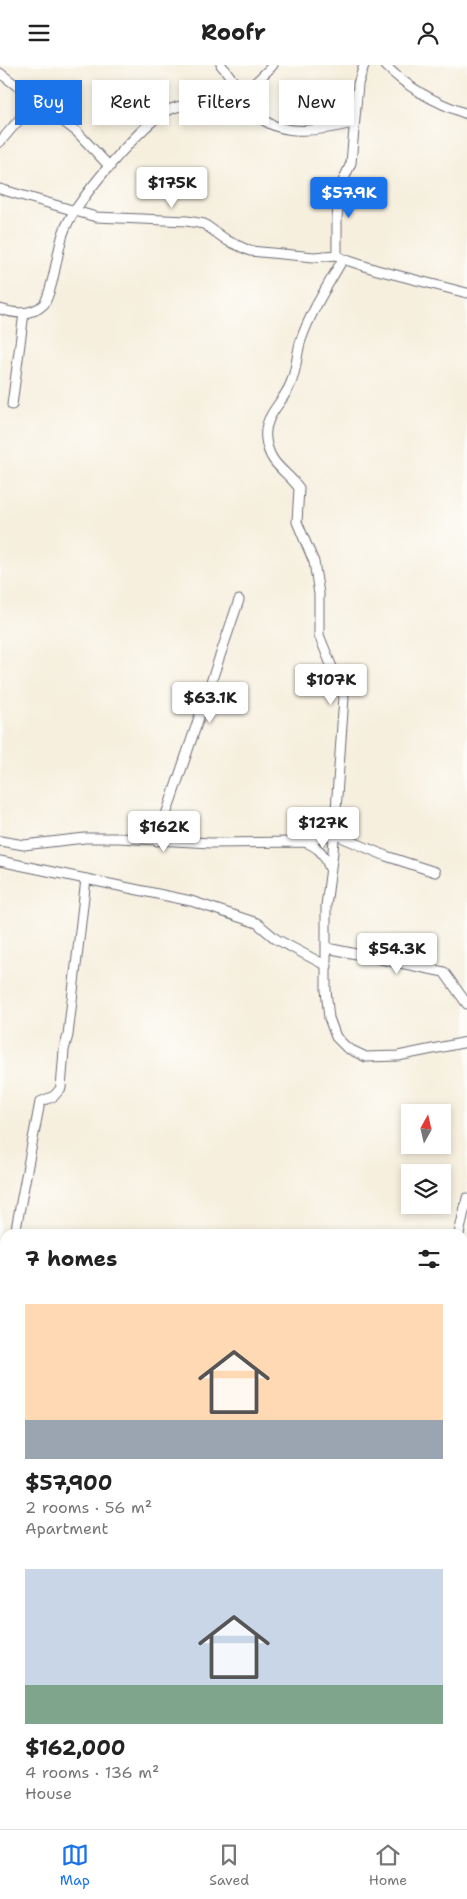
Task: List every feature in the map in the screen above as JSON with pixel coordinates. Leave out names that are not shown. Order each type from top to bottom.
[{"type":"street","points":[[221,65],[234,80]]},
{"type":"street","points":[[259,80],[274,65]]},
{"type":"street","points":[[354,115],[358,83],[364,65]]},
{"type":"street","points":[[385,65],[400,79],[429,99],[467,114]]},
{"type":"street","points":[[0,73],[15,85]]},
{"type":"street","points":[[0,309],[11,313],[24,313],[39,309],[47,299],[63,232],[73,211],[138,132],[165,112],[179,108]]},
{"type":"street","points":[[0,142],[15,124]]},
{"type":"street","points":[[269,124],[294,130],[322,130],[344,125]]},
{"type":"street","points":[[68,125],[78,132],[110,167]]},
{"type":"street","points":[[353,125],[351,163],[343,181],[339,197],[337,218],[340,257],[314,308],[298,351],[290,385],[274,408],[266,426],[266,439],[270,456],[278,468],[293,479],[299,488],[297,522],[314,562],[319,594],[319,635],[344,697],[334,834],[326,907],[326,990],[329,1018],[336,1037],[347,1048],[366,1057],[398,1056],[467,1042]]},
{"type":"street","points":[[0,189],[96,217],[187,221],[204,225],[228,241],[250,251],[314,257],[340,257],[377,270],[467,293]]},
{"type":"street","points":[[12,405],[24,313]]},
{"type":"street","points":[[157,841],[240,600]]},
{"type":"street","points":[[0,841],[24,845],[85,838],[212,843],[304,842],[334,834],[386,856],[435,872]]},
{"type":"street","points":[[304,842],[316,846],[323,852],[330,869]]},
{"type":"street","points":[[0,861],[191,901],[257,923],[276,939],[327,966]]},
{"type":"street","points":[[16,1229],[40,1102],[54,1096],[61,1088],[64,1049],[86,879]]},
{"type":"street","points":[[326,949],[444,973],[467,1004]]},
{"type":"street","points":[[460,1229],[467,1199]]}]
